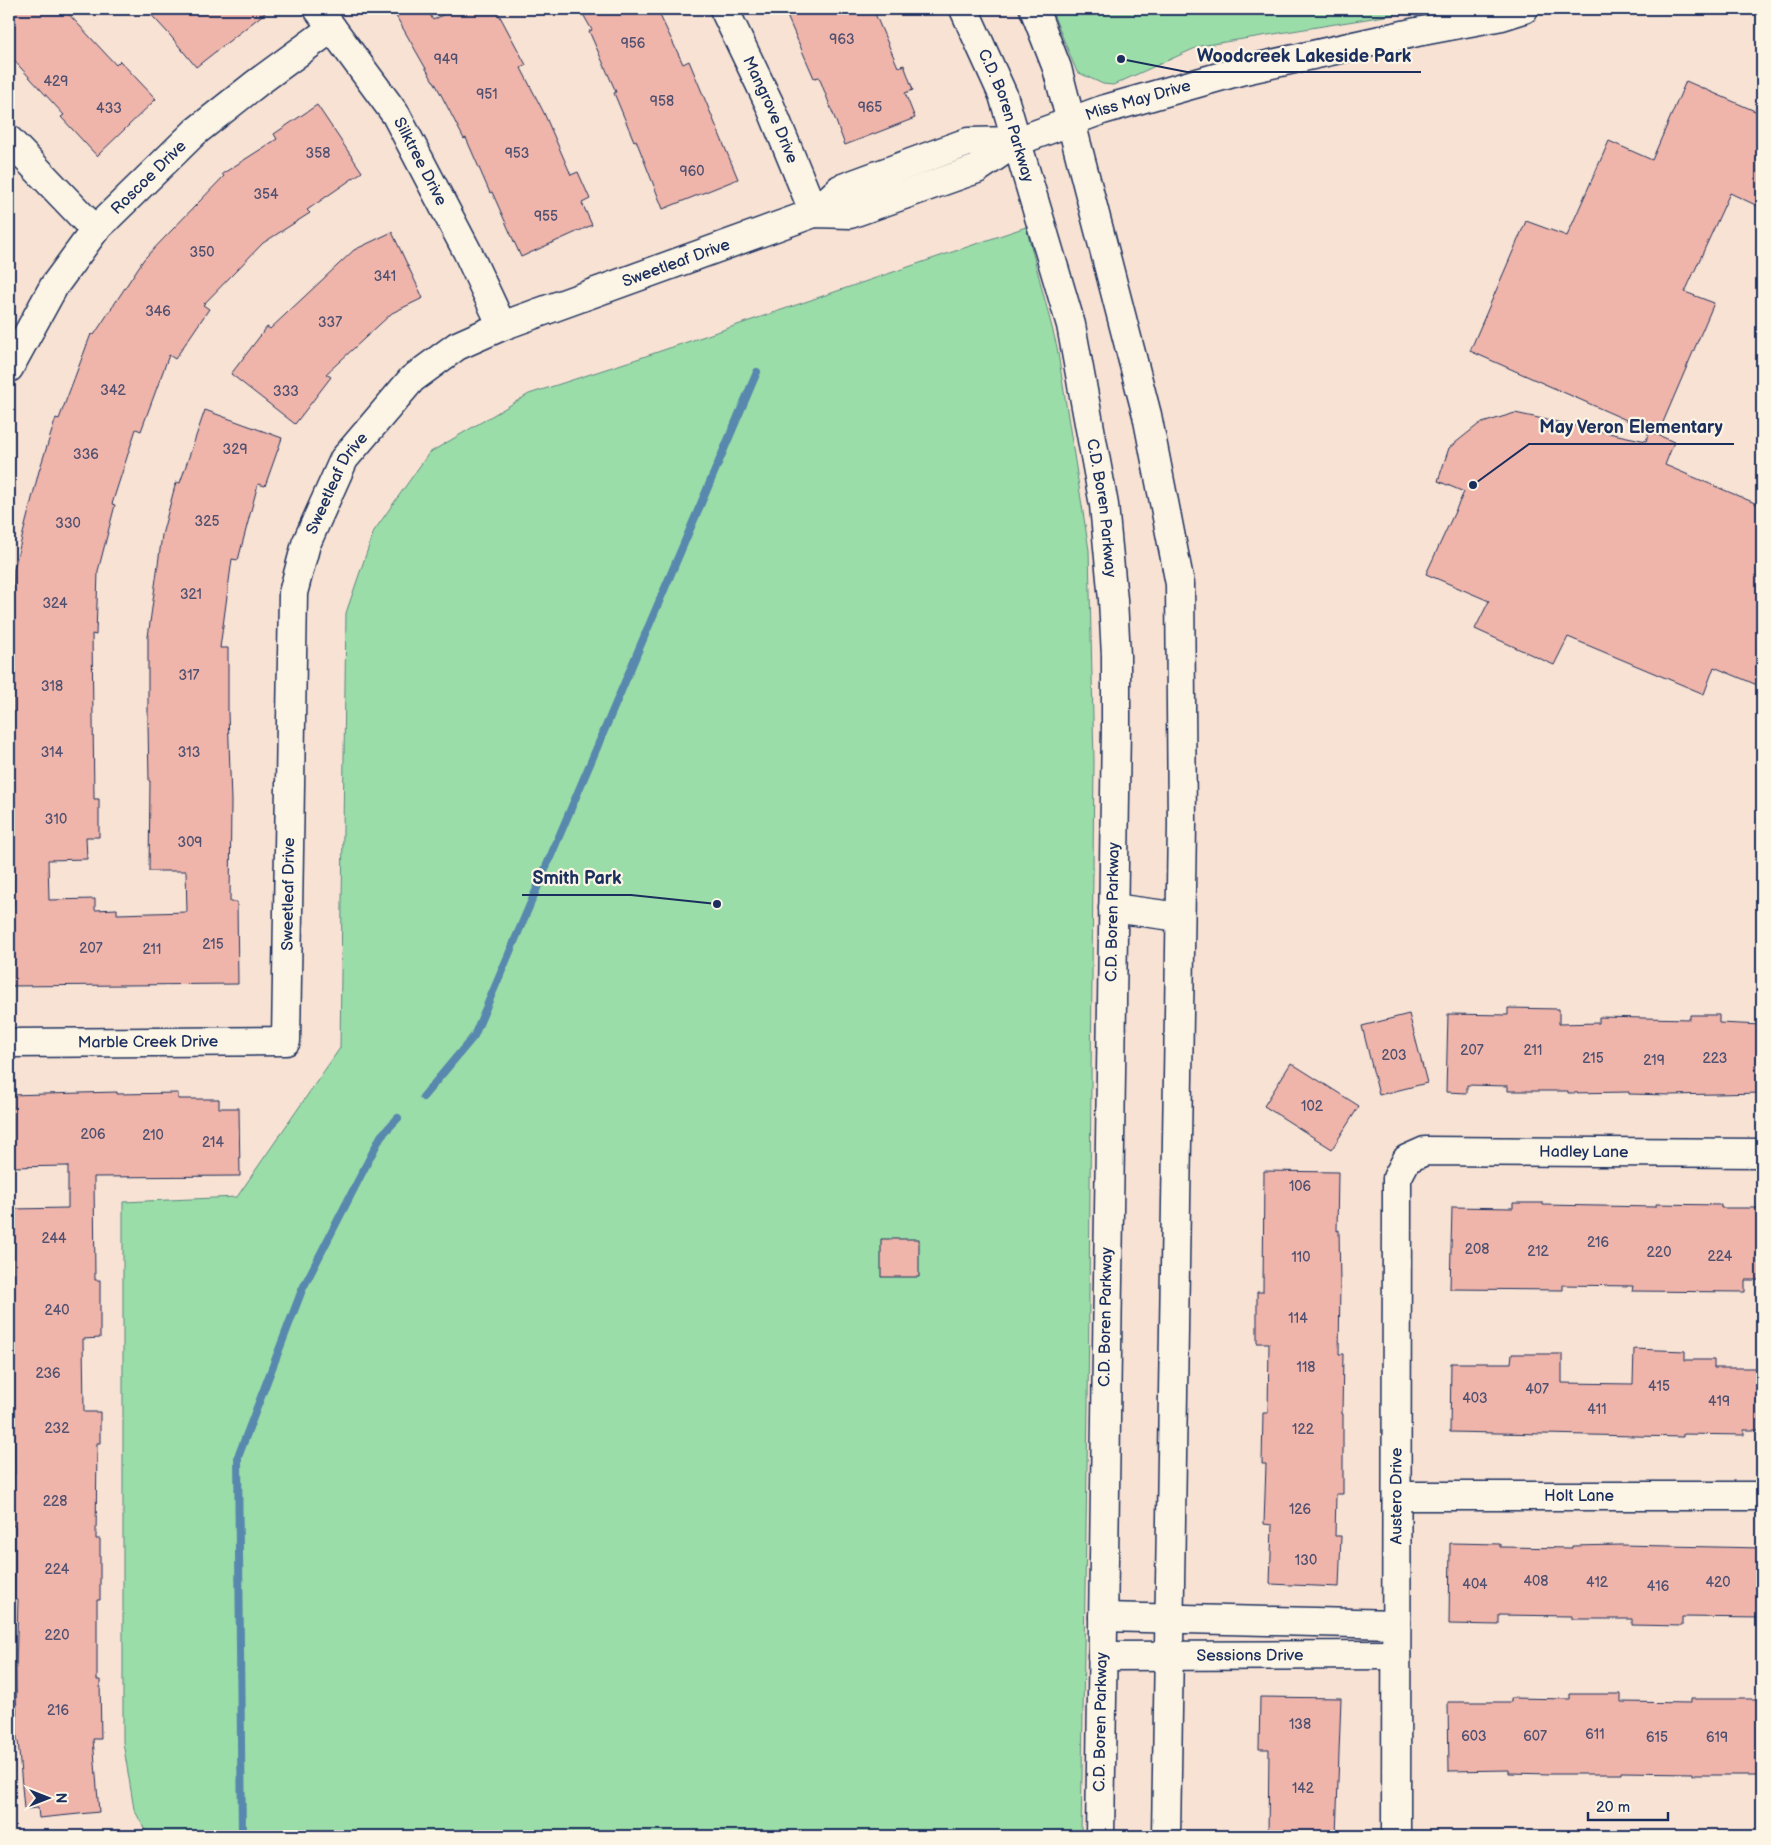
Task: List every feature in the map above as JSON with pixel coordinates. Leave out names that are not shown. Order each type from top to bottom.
[{"type":"street","name":"Mangrove Drive","points":[[724,9],[769,103],[814,213]]},
{"type":"street","name":"C.D. Boren Parkway","points":[[964,9],[1003,95],[1071,325],[1104,505],[1116,656],[1100,1836]]},
{"type":"street","points":[[1034,9],[1057,68],[1147,415],[1180,584],[1182,824],[1166,1836]]},
{"type":"street","name":"Miss May Drive","points":[[1018,141],[1102,110],[1240,71],[1417,32],[1502,16],[1524,9]]},
{"type":"street","name":"Roscoe Drive","points":[[9,368],[54,286],[95,230],[195,132],[257,83],[325,18]]},
{"type":"street","name":"Silktree Drive","points":[[325,18],[396,115],[467,251],[502,326]]},
{"type":"street","points":[[9,140],[95,230]]},
{"type":"street","name":"Sweetleaf Drive","points":[[286,1041],[293,593],[306,544],[344,459],[412,379],[456,346],[502,326],[814,213],[840,189],[968,142],[1018,141]]},
{"type":"street","points":[[1113,908],[1180,916]]},
{"type":"street","name":"Marble Creek Drive","points":[[9,1043],[286,1041]]},
{"type":"street","name":"Hadley Lane","points":[[1408,1160],[1425,1151],[1762,1153]]},
{"type":"street","name":"Austero Drive","points":[[1396,1836],[1397,1178],[1408,1160]]},
{"type":"street","name":"Holt Lane","points":[[1397,1496],[1762,1496]]},
{"type":"street","name":"Sessions Drive","points":[[1102,1617],[1396,1624]]},
{"type":"street","name":"Sessions Drive","points":[[1102,1656],[1396,1655]]},
{"type":"green space","points":[[1051,9],[1428,9],[1200,46],[1113,85],[1103,84],[1077,72]]},
{"type":"green space","points":[[1026,227],[1057,347],[1089,550],[1094,760],[1088,1406],[1081,1836],[148,1836],[134,1809],[123,1742],[123,1202],[237,1197],[340,1048],[346,613],[374,531],[429,453],[529,394]]},
{"type":"building","points":[[9,9],[64,9],[116,65],[120,61],[156,99],[97,156],[61,117],[64,115],[9,55]]},
{"type":"building","points":[[146,9],[270,9],[196,67]]},
{"type":"building","points":[[392,9],[427,9],[433,20],[454,9],[496,9],[526,65],[521,68],[544,113],[571,175],[578,172],[590,199],[582,203],[592,225],[521,257],[466,138],[464,139],[434,81]]},
{"type":"building","points":[[580,9],[657,9],[683,64],[689,61],[738,179],[663,209],[636,140],[634,141],[614,93],[616,92],[589,31],[592,30]]},
{"type":"building","points":[[784,9],[873,9],[898,67],[904,65],[913,90],[905,93],[915,118],[845,145],[819,77],[814,78]]},
{"type":"building","points":[[1686,81],[1762,114],[1762,208],[1730,193],[1685,292],[1714,303],[1658,434],[1470,351],[1526,221],[1567,236],[1609,141],[1652,160]]},
{"type":"building","points":[[317,105],[362,172],[307,210],[310,213],[263,243],[203,305],[209,309],[175,359],[169,355],[141,431],[136,429],[112,504],[115,505],[98,571],[96,635],[92,634],[94,799],[99,799],[99,837],[86,837],[87,859],[48,860],[49,900],[95,899],[95,910],[117,909],[117,914],[187,912],[186,871],[149,871],[148,637],[162,535],[176,482],[180,483],[205,410],[282,438],[265,486],[258,484],[238,560],[232,559],[220,648],[228,648],[231,801],[230,902],[237,902],[238,984],[9,986],[9,904],[14,904],[10,722],[13,722],[12,638],[14,569],[39,471],[56,418],[59,419],[91,334],[94,335],[144,259],[224,176],[222,174],[277,139],[274,134]]},
{"type":"building","points":[[392,232],[423,298],[392,313],[326,374],[331,377],[295,424],[231,374],[267,327],[270,329],[354,250]]},
{"type":"building","points":[[1515,413],[1646,441],[1649,431],[1674,442],[1665,465],[1762,506],[1762,687],[1714,667],[1704,694],[1568,637],[1554,665],[1475,629],[1489,601],[1426,574],[1464,492],[1438,481],[1449,448],[1479,424]]},
{"type":"building","points":[[1508,1008],[1559,1009],[1559,1024],[1599,1023],[1599,1017],[1690,1019],[1690,1015],[1719,1015],[1719,1023],[1762,1025],[1762,1093],[1670,1095],[1629,1094],[1629,1092],[1568,1093],[1568,1091],[1508,1091],[1508,1086],[1467,1085],[1467,1093],[1446,1092],[1448,1014],[1508,1015]]},
{"type":"building","points":[[1409,1014],[1427,1083],[1379,1095],[1362,1026]]},
{"type":"building","points":[[1291,1063],[1359,1106],[1332,1149],[1264,1106]]},
{"type":"building","points":[[117,1092],[117,1094],[178,1093],[178,1099],[219,1099],[219,1108],[239,1108],[240,1176],[94,1177],[95,1280],[100,1280],[100,1338],[83,1339],[84,1412],[100,1412],[100,1443],[97,1443],[96,1539],[100,1539],[100,1600],[97,1600],[97,1680],[100,1680],[101,1739],[93,1739],[99,1812],[39,1818],[38,1808],[24,1809],[17,1740],[16,1669],[18,1599],[15,1599],[15,1526],[13,1526],[15,1474],[13,1209],[68,1208],[68,1166],[9,1167],[9,1095]]},
{"type":"building","points":[[1264,1171],[1338,1172],[1339,1354],[1343,1354],[1343,1494],[1336,1494],[1335,1536],[1341,1536],[1339,1587],[1270,1584],[1272,1525],[1264,1524],[1266,1464],[1262,1464],[1263,1413],[1268,1413],[1269,1343],[1257,1343],[1257,1292],[1263,1292]]},
{"type":"building","points":[[1513,1203],[1656,1207],[1656,1204],[1721,1205],[1721,1208],[1762,1208],[1762,1280],[1745,1280],[1745,1292],[1632,1291],[1633,1286],[1563,1285],[1563,1290],[1450,1289],[1452,1207],[1513,1208]]},
{"type":"building","points":[[881,1239],[919,1239],[919,1277],[881,1277]]},
{"type":"building","points":[[1634,1349],[1685,1351],[1685,1360],[1714,1360],[1714,1368],[1762,1368],[1762,1430],[1744,1430],[1744,1435],[1683,1434],[1683,1437],[1450,1432],[1451,1363],[1511,1363],[1512,1354],[1562,1354],[1562,1383],[1633,1384]]},
{"type":"building","points":[[1450,1543],[1500,1544],[1500,1547],[1572,1548],[1572,1546],[1621,1545],[1762,1548],[1762,1618],[1682,1617],[1682,1626],[1632,1625],[1632,1619],[1572,1619],[1572,1616],[1499,1615],[1499,1625],[1449,1624]]},
{"type":"building","points":[[1570,1694],[1621,1694],[1621,1702],[1691,1703],[1691,1699],[1762,1699],[1762,1775],[1621,1772],[1621,1774],[1550,1774],[1509,1773],[1509,1770],[1449,1771],[1448,1702],[1511,1702],[1511,1698],[1570,1699]]},
{"type":"building","points":[[1260,1697],[1341,1698],[1336,1836],[1268,1836],[1269,1749],[1259,1749]]},
{"type":"waterway","points":[[423,1097],[474,1036],[757,372]]},
{"type":"waterway","points":[[242,1836],[238,1457],[302,1290],[381,1136],[398,1118]]},
{"type":"place","name":"Woodcreek Lakeside Park","points":[[1121,59]]},
{"type":"place","name":"May Veron Elementary","points":[[1473,485]]},
{"type":"place","name":"Smith Park","points":[[717,904]]}]
